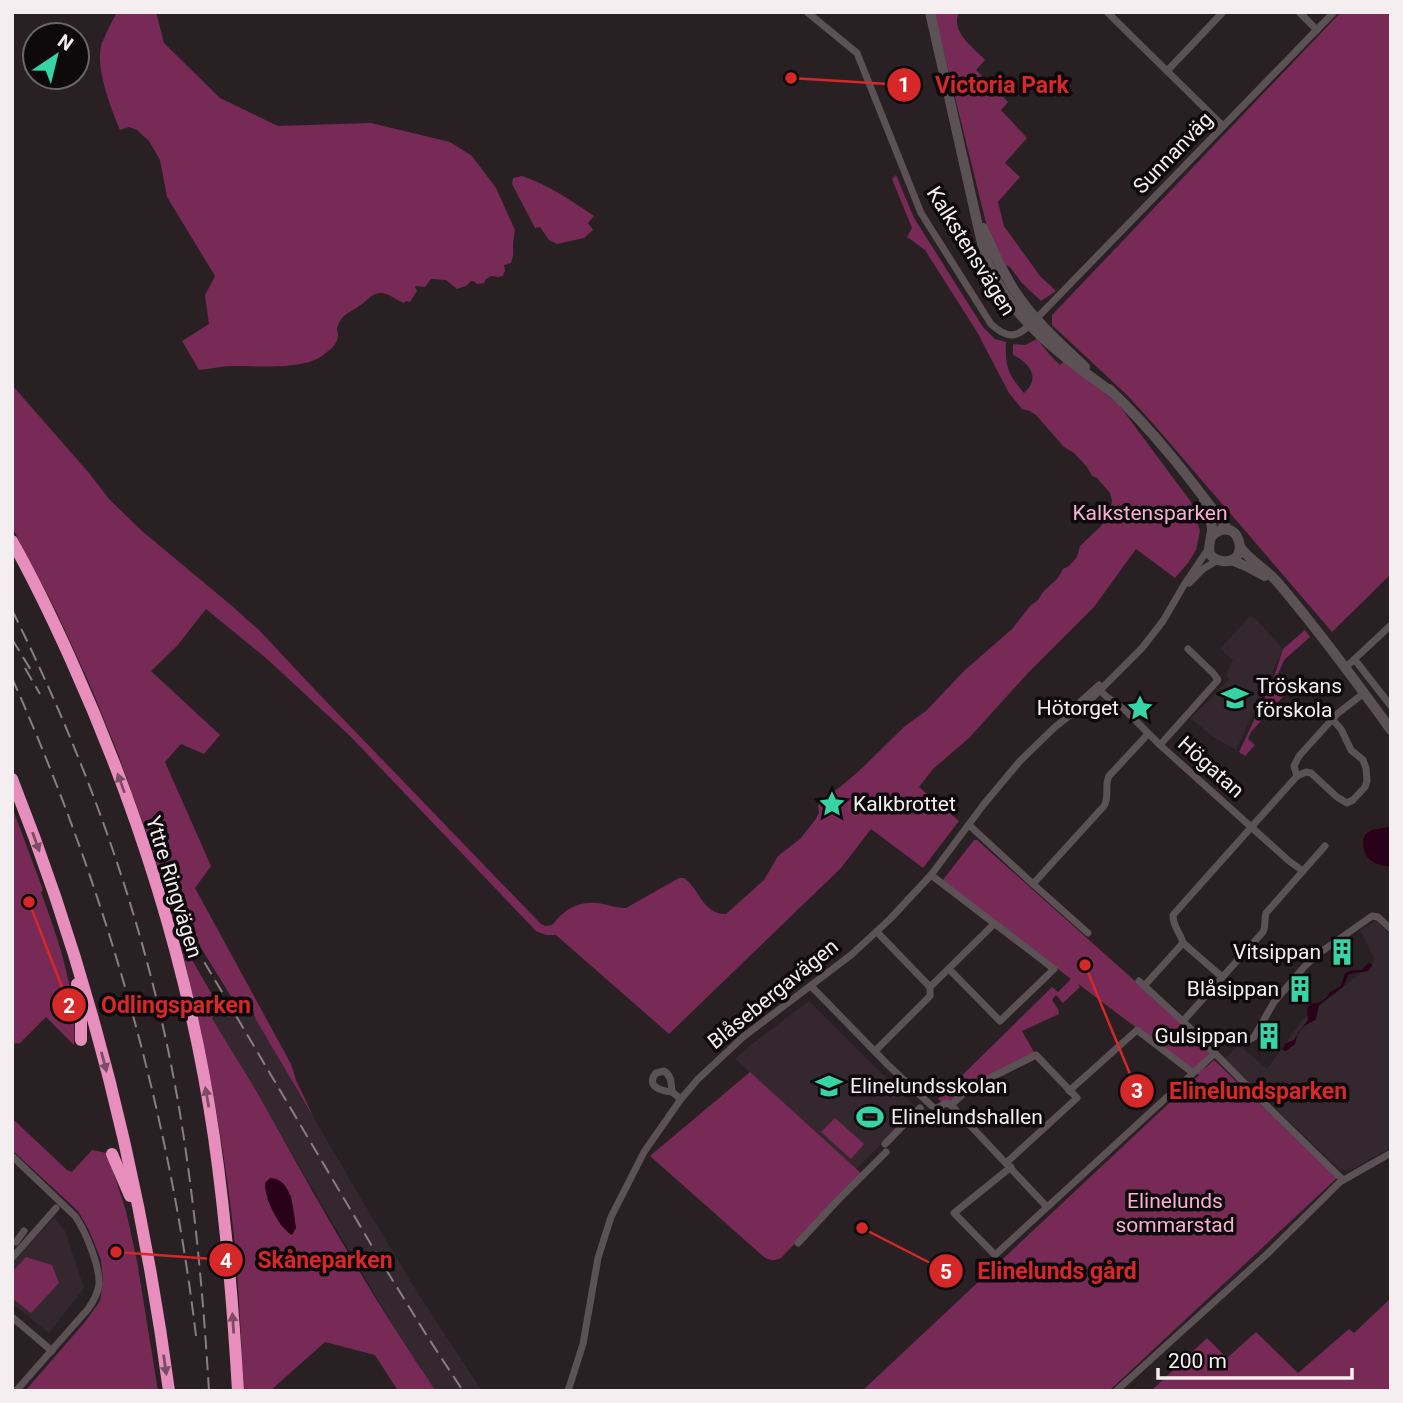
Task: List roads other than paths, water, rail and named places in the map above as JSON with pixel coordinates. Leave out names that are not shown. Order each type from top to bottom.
[{"type":"highway","name":"Yttre Ringvägen","points":[[12,541],[63,643],[119,775],[145,852],[181,976],[201,1063],[226,1230],[237,1391]]},
{"type":"highway","points":[[12,779],[52,886],[90,1008],[115,1103],[144,1234],[169,1391]]},
{"type":"highway","points":[[72,949],[81,1016],[81,1040]]},
{"type":"highway","points":[[113,1154],[144,1234]]},
{"type":"main road","points":[[929,12],[979,235],[999,285],[1014,307],[1033,322],[1063,357],[1113,393],[1149,431],[1200,491],[1228,530],[1237,537],[1240,547],[1271,575],[1290,597],[1391,730]]},
{"type":"main road","points":[[1200,491],[1212,525],[1209,548],[1211,554],[1224,562],[1238,554],[1240,547]]},
{"type":"main road","points":[[1211,537],[1219,531],[1228,530]]},
{"type":"main road","points":[[1231,560],[1260,573],[1290,597]]},
{"type":"street","name":"Kalkstensvägen","points":[[807,12],[857,53],[921,213],[991,324],[1010,336],[1021,333],[1033,322]]},
{"type":"street","points":[[1107,12],[1223,127]]},
{"type":"street","points":[[1114,20],[1122,12]]},
{"type":"street","points":[[1167,71],[1223,12]]},
{"type":"street","points":[[1299,12],[1317,30]]},
{"type":"street","name":"Sunnanväg","points":[[1033,322],[1334,12]]},
{"type":"street","name":"Blåsebergavägen","points":[[568,1391],[583,1343],[598,1258],[611,1217],[645,1152],[681,1099],[698,1079],[743,1037],[877,932],[931,875],[1020,761],[1041,739],[1125,667],[1142,648],[1163,621],[1209,548]]},
{"type":"street","name":"Blåsebergavägen","points":[[1179,594],[1203,569],[1217,560]]},
{"type":"street","points":[[1345,668],[1391,625]]},
{"type":"street","points":[[1160,746],[1218,680],[1188,649]]},
{"type":"street","points":[[1355,660],[1391,706]]},
{"type":"street","name":"Högatan","points":[[1099,689],[1303,871]]},
{"type":"street","points":[[1297,776],[1294,766],[1296,760],[1332,719],[1364,693]]},
{"type":"street","points":[[1222,978],[1183,943],[1173,924],[1173,915],[1297,776],[1311,773],[1347,803],[1365,787],[1365,763],[1351,750],[1344,733],[1332,719]]},
{"type":"street","points":[[1033,884],[1104,806],[1108,799],[1109,776],[1148,734]]},
{"type":"street","points":[[969,825],[1088,933]]},
{"type":"street","points":[[1182,1021],[1263,932],[1266,913],[1325,846]]},
{"type":"street","points":[[931,875],[1054,968],[1000,1021],[949,969]]},
{"type":"street","points":[[1247,1041],[1254,1037],[1274,1002],[1318,954],[1372,916],[1378,917],[1391,929]]},
{"type":"street","points":[[930,987],[994,924]]},
{"type":"street","points":[[875,1051],[930,996],[930,987],[877,932]]},
{"type":"street","points":[[1183,943],[1142,983],[1343,1180]]},
{"type":"street","points":[[811,986],[934,1109],[946,1103],[951,1105],[1047,1207]]},
{"type":"street","points":[[1069,1091],[1137,1030],[1193,1073]]},
{"type":"street","points":[[951,1105],[970,1088],[1036,1055],[1077,1098],[1009,1165],[954,1213],[995,1255],[1215,1054]]},
{"type":"street","points":[[672,1092],[681,1099]]},
{"type":"street","points":[[798,1243],[920,1108]]},
{"type":"street","points":[[1116,1391],[1267,1254],[1343,1180],[1391,1153]]},
{"type":"street","points":[[12,1156],[75,1216],[86,1236],[98,1272],[99,1284],[88,1310],[16,1391]]},
{"type":"street","points":[[17,1242],[56,1208]]},
{"type":"street","points":[[12,1258],[24,1231]]},
{"type":"street","points":[[12,1317],[52,1351]]},
{"type":"railway","points":[[12,610],[90,786],[132,908],[149,970],[177,1096],[188,1169],[201,1280],[209,1391]]},
{"type":"railway","points":[[12,639],[34,675]]},
{"type":"railway","points":[[25,668],[40,694]]},
{"type":"railway","points":[[12,678],[76,837],[129,1000],[169,1167],[196,1336]]},
{"type":"railway","points":[[183,926],[382,1263],[463,1391]]},
{"type":"place","name":"Victoria Park","points":[[791,78]]},
{"type":"place","name":"Tröskans förskola","points":[[1235,698]]},
{"type":"place","name":"Hötorget","points":[[1140,708]]},
{"type":"place","name":"Kalkbrottet","points":[[832,804]]},
{"type":"place","name":"Odlingsparken","points":[[29,902]]},
{"type":"place","name":"Vitsippan","points":[[1342,952]]},
{"type":"place","name":"Elinelundsparken","points":[[1085,965]]},
{"type":"place","name":"Blåsippan","points":[[1300,989]]},
{"type":"place","name":"Gulsippan","points":[[1269,1036]]},
{"type":"place","name":"Elinelundsskolan","points":[[829,1086]]},
{"type":"place","name":"Elinelundshallen","points":[[870,1117]]},
{"type":"place","name":"Elinelunds gård","points":[[862,1228]]},
{"type":"place","name":"Skåneparken","points":[[116,1252]]},
{"type":"park label","name":"Kalkstensparken","points":[[1150,513]]},
{"type":"park label","name":"Elinelunds sommarstad","points":[[1175,1213]]}]
